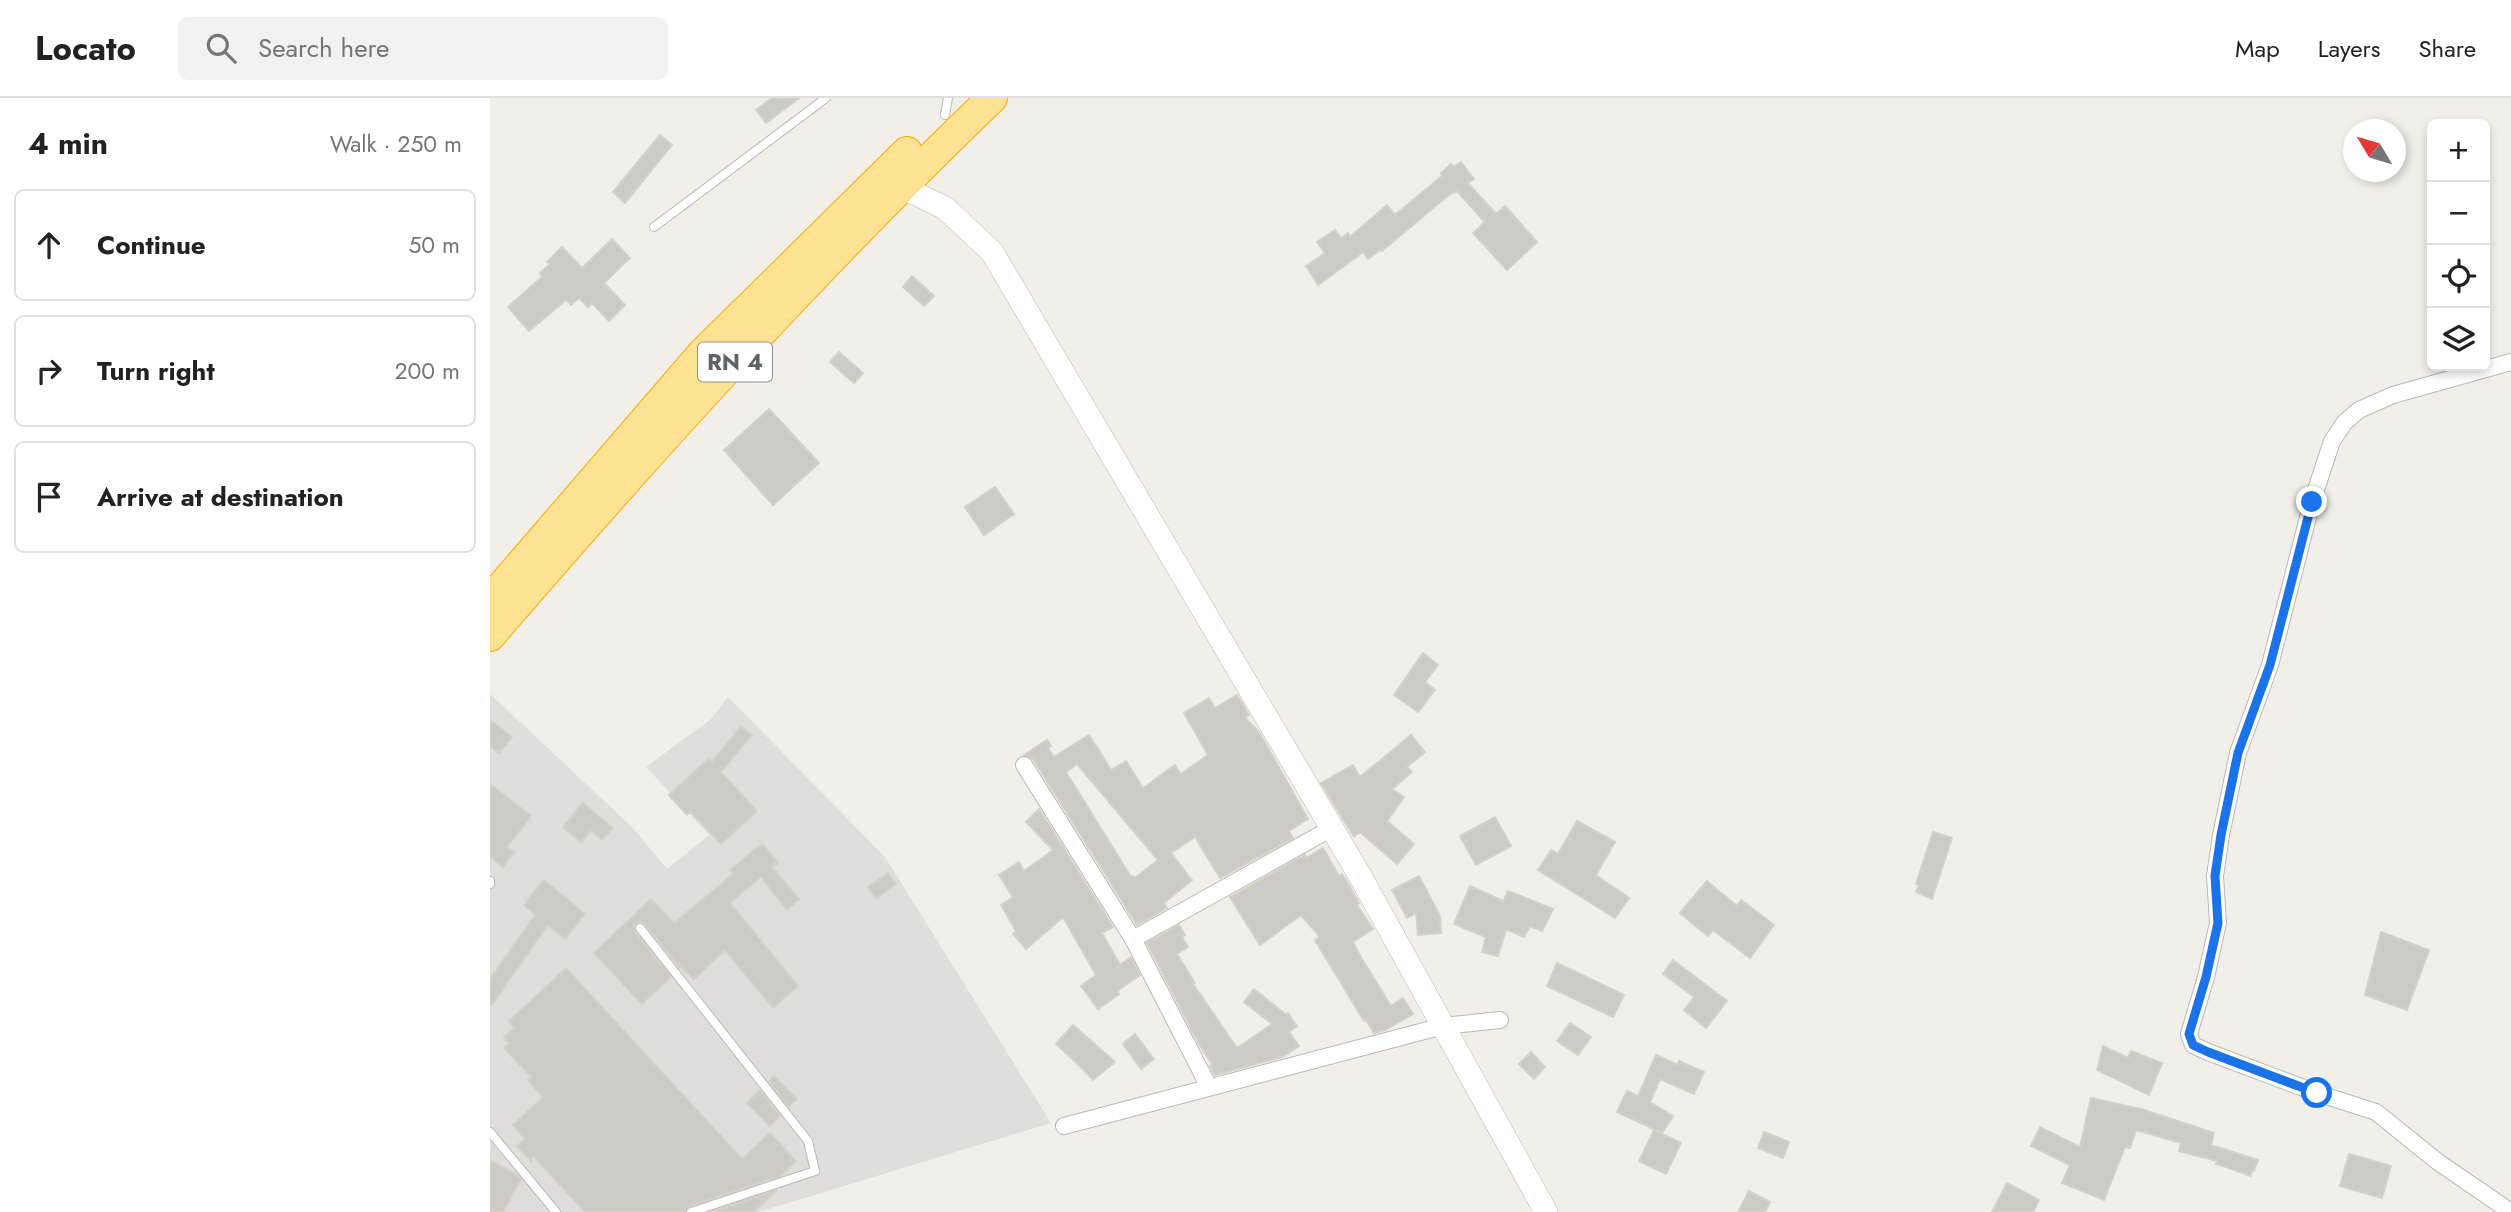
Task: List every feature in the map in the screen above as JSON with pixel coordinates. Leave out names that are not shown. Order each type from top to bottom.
[{"type":"highway","name":"RN 4","points":[[490,636],[620,484],[900,186],[992,98]]},
{"type":"highway","name":"RN 4","points":[[490,600],[702,354],[952,104]]},
{"type":"street","points":[[900,186],[945,208],[992,252],[1332,828],[1546,1212]]},
{"type":"street","points":[[2511,362],[2393,395],[2370,405],[2345,422],[2332,441],[2312,502],[2270,665],[2238,753],[2215,876],[2218,923],[2189,1034],[2193,1045],[2208,1052],[2376,1112],[2438,1162],[2511,1212]]},
{"type":"street","points":[[1024,765],[1133,939],[1209,1087]]},
{"type":"street","points":[[1133,939],[1332,828]]},
{"type":"street","points":[[1063,1126],[1443,1026],[1500,1020]]},
{"type":"lane","points":[[654,227],[826,98]]},
{"type":"lane","points":[[640,928],[808,1141],[815,1171],[691,1212]]},
{"type":"lane","points":[[490,1132],[556,1212]]},
{"type":"shaded area","points":[[490,694],[632,827],[667,869],[709,835],[646,767],[711,719],[728,697],[885,857],[1051,1123],[759,1212],[490,1212]]},
{"type":"building","points":[[772,98],[799,98],[766,123],[756,110]]},
{"type":"building","points":[[660,135],[672,145],[625,203],[613,192]]},
{"type":"building","points":[[1461,162],[1474,179],[1468,183],[1496,214],[1505,206],[1537,242],[1507,270],[1473,233],[1485,222],[1457,191],[1382,251],[1368,259],[1363,252],[1318,285],[1306,266],[1325,253],[1317,242],[1335,230],[1341,238],[1348,233],[1350,237],[1387,205],[1395,215],[1443,175],[1441,173],[1451,164],[1454,167]]},
{"type":"building","points":[[612,239],[630,258],[604,283],[625,305],[609,321],[592,303],[588,307],[579,298],[571,305],[566,300],[529,331],[508,307],[543,276],[540,273],[550,264],[547,262],[562,247],[582,268]]},
{"type":"building","points":[[912,276],[934,296],[924,306],[903,287]]},
{"type":"building","points":[[839,352],[863,373],[854,383],[830,362]]},
{"type":"building","points":[[769,409],[819,463],[773,505],[724,450]]},
{"type":"building","points":[[995,487],[1014,514],[984,535],[965,507]]},
{"type":"building","points":[[1423,653],[1438,665],[1425,682],[1435,690],[1418,712],[1394,695]]},
{"type":"building","points":[[1237,695],[1249,715],[1245,718],[1259,732],[1308,819],[1289,831],[1293,838],[1220,878],[1195,837],[1171,853],[1192,880],[1164,903],[1167,908],[1137,925],[1033,759],[1024,755],[1047,740],[1051,746],[1048,748],[1054,757],[1089,735],[1111,770],[1126,761],[1143,788],[1175,765],[1181,774],[1208,755],[1184,713],[1209,698],[1215,708]],"holes":[[[1077,764],[1158,860],[1135,878],[1131,877],[1066,772]]]},
{"type":"building","points":[[490,720],[512,737],[499,753],[490,746]]},
{"type":"building","points":[[741,726],[752,735],[721,772],[757,811],[721,844],[691,812],[687,815],[669,795],[709,758],[712,762]]},
{"type":"building","points":[[1411,735],[1425,752],[1407,767],[1412,772],[1392,789],[1404,797],[1387,821],[1414,844],[1397,864],[1360,832],[1354,837],[1321,783],[1353,765],[1360,777]]},
{"type":"building","points":[[490,784],[531,816],[507,847],[514,852],[503,867],[490,857]]},
{"type":"building","points":[[583,803],[613,828],[602,840],[591,831],[581,842],[563,827]]},
{"type":"building","points":[[1039,809],[1113,927],[1102,933],[1120,965],[1131,957],[1140,975],[1098,1009],[1081,986],[1096,975],[1063,917],[1026,949],[1013,934],[1016,931],[1001,905],[1013,897],[999,875],[1019,862],[1024,871],[1053,850],[1026,822]]},
{"type":"building","points":[[1495,817],[1511,846],[1476,865],[1460,836]]},
{"type":"building","points":[[1577,821],[1615,842],[1596,875],[1629,898],[1615,918],[1538,870],[1551,850],[1558,854]]},
{"type":"building","points":[[1933,832],[1952,838],[1932,899],[1916,892],[1919,885],[1916,884]]},
{"type":"building","points":[[762,844],[778,863],[772,867],[799,899],[787,910],[761,877],[730,903],[798,986],[773,1008],[725,950],[694,979],[680,968],[640,921],[634,925],[634,931],[671,977],[642,1004],[594,953],[651,899],[674,923],[734,873],[730,870]]},
{"type":"building","points":[[1323,848],[1339,876],[1342,874],[1349,885],[1359,903],[1357,905],[1373,929],[1353,942],[1359,954],[1391,1006],[1403,998],[1413,1014],[1385,1030],[1374,1033],[1366,1020],[1364,1021],[1315,940],[1320,937],[1301,915],[1260,945],[1230,897],[1305,855],[1306,858]]},
{"type":"building","points":[[888,873],[896,884],[876,898],[868,887]]},
{"type":"building","points":[[1419,876],[1440,916],[1441,933],[1418,935],[1416,913],[1407,918],[1392,890]]},
{"type":"building","points":[[544,880],[585,914],[565,939],[548,925],[490,1007],[490,979],[535,915],[524,905]]},
{"type":"building","points":[[1707,881],[1737,906],[1741,900],[1774,925],[1750,958],[1713,930],[1708,936],[1680,913]]},
{"type":"building","points":[[1470,886],[1503,901],[1508,891],[1553,909],[1542,931],[1530,926],[1524,937],[1506,929],[1498,956],[1482,952],[1486,937],[1454,924]]},
{"type":"building","points":[[1179,925],[1188,947],[1177,954],[1195,983],[1193,984],[1237,1048],[1272,1024],[1244,1002],[1254,989],[1286,1015],[1288,1013],[1297,1026],[1289,1032],[1299,1046],[1282,1057],[1215,1075],[1210,1066],[1212,1064],[1147,943]]},
{"type":"building","points":[[2381,932],[2429,950],[2407,1010],[2365,995]]},
{"type":"building","points":[[1673,960],[1727,1001],[1706,1028],[1684,1010],[1694,997],[1663,974]]},
{"type":"building","points":[[1557,963],[1624,995],[1613,1017],[1547,986]]},
{"type":"building","points":[[566,968],[742,1159],[770,1133],[796,1161],[780,1176],[689,1206],[685,1212],[585,1212],[533,1156],[531,1161],[517,1146],[525,1139],[513,1125],[543,1097],[528,1080],[531,1077],[504,1048],[510,1043],[504,1037],[514,1028],[509,1021]]},
{"type":"building","points":[[1570,1023],[1591,1037],[1578,1055],[1557,1041]]},
{"type":"building","points":[[1073,1025],[1115,1062],[1093,1080],[1056,1044]]},
{"type":"building","points":[[1135,1034],[1154,1059],[1141,1069],[1123,1044]]},
{"type":"building","points":[[2103,1046],[2128,1058],[2131,1051],[2162,1063],[2149,1095],[2097,1070]]},
{"type":"building","points":[[1531,1052],[1545,1067],[1534,1079],[1519,1064]]},
{"type":"building","points":[[1656,1055],[1704,1072],[1694,1094],[1660,1079],[1650,1102],[1673,1116],[1662,1133],[1617,1112],[1627,1091],[1638,1096]]},
{"type":"building","points":[[774,1076],[797,1099],[789,1107],[769,1081]]},
{"type":"building","points":[[760,1090],[780,1116],[770,1126],[747,1103]]},
{"type":"building","points":[[2091,1098],[2141,1109],[2214,1133],[2211,1145],[2258,1160],[2254,1171],[2251,1176],[2216,1164],[2217,1161],[2179,1151],[2181,1143],[2136,1130],[2130,1148],[2125,1147],[2104,1200],[2062,1183],[2070,1165],[2031,1146],[2040,1127],[2080,1147]]},
{"type":"building","points":[[1654,1130],[1681,1143],[1666,1174],[1639,1161]]},
{"type":"building","points":[[1764,1132],[1789,1142],[1783,1158],[1758,1148]]},
{"type":"building","points":[[2349,1154],[2391,1166],[2382,1198],[2340,1186]]},
{"type":"building","points":[[490,1160],[521,1179],[503,1212],[490,1212]]},
{"type":"building","points":[[2007,1183],[2039,1200],[2033,1212],[1992,1212]]},
{"type":"building","points":[[777,1190],[754,1212],[712,1212]]},
{"type":"building","points":[[1749,1191],[1770,1202],[1765,1212],[1738,1212]]},
{"type":"route","points":[[2312,502],[2270,665],[2238,753],[2215,876],[2218,923],[2189,1034],[2193,1045],[2208,1052],[2317,1093]]}]
